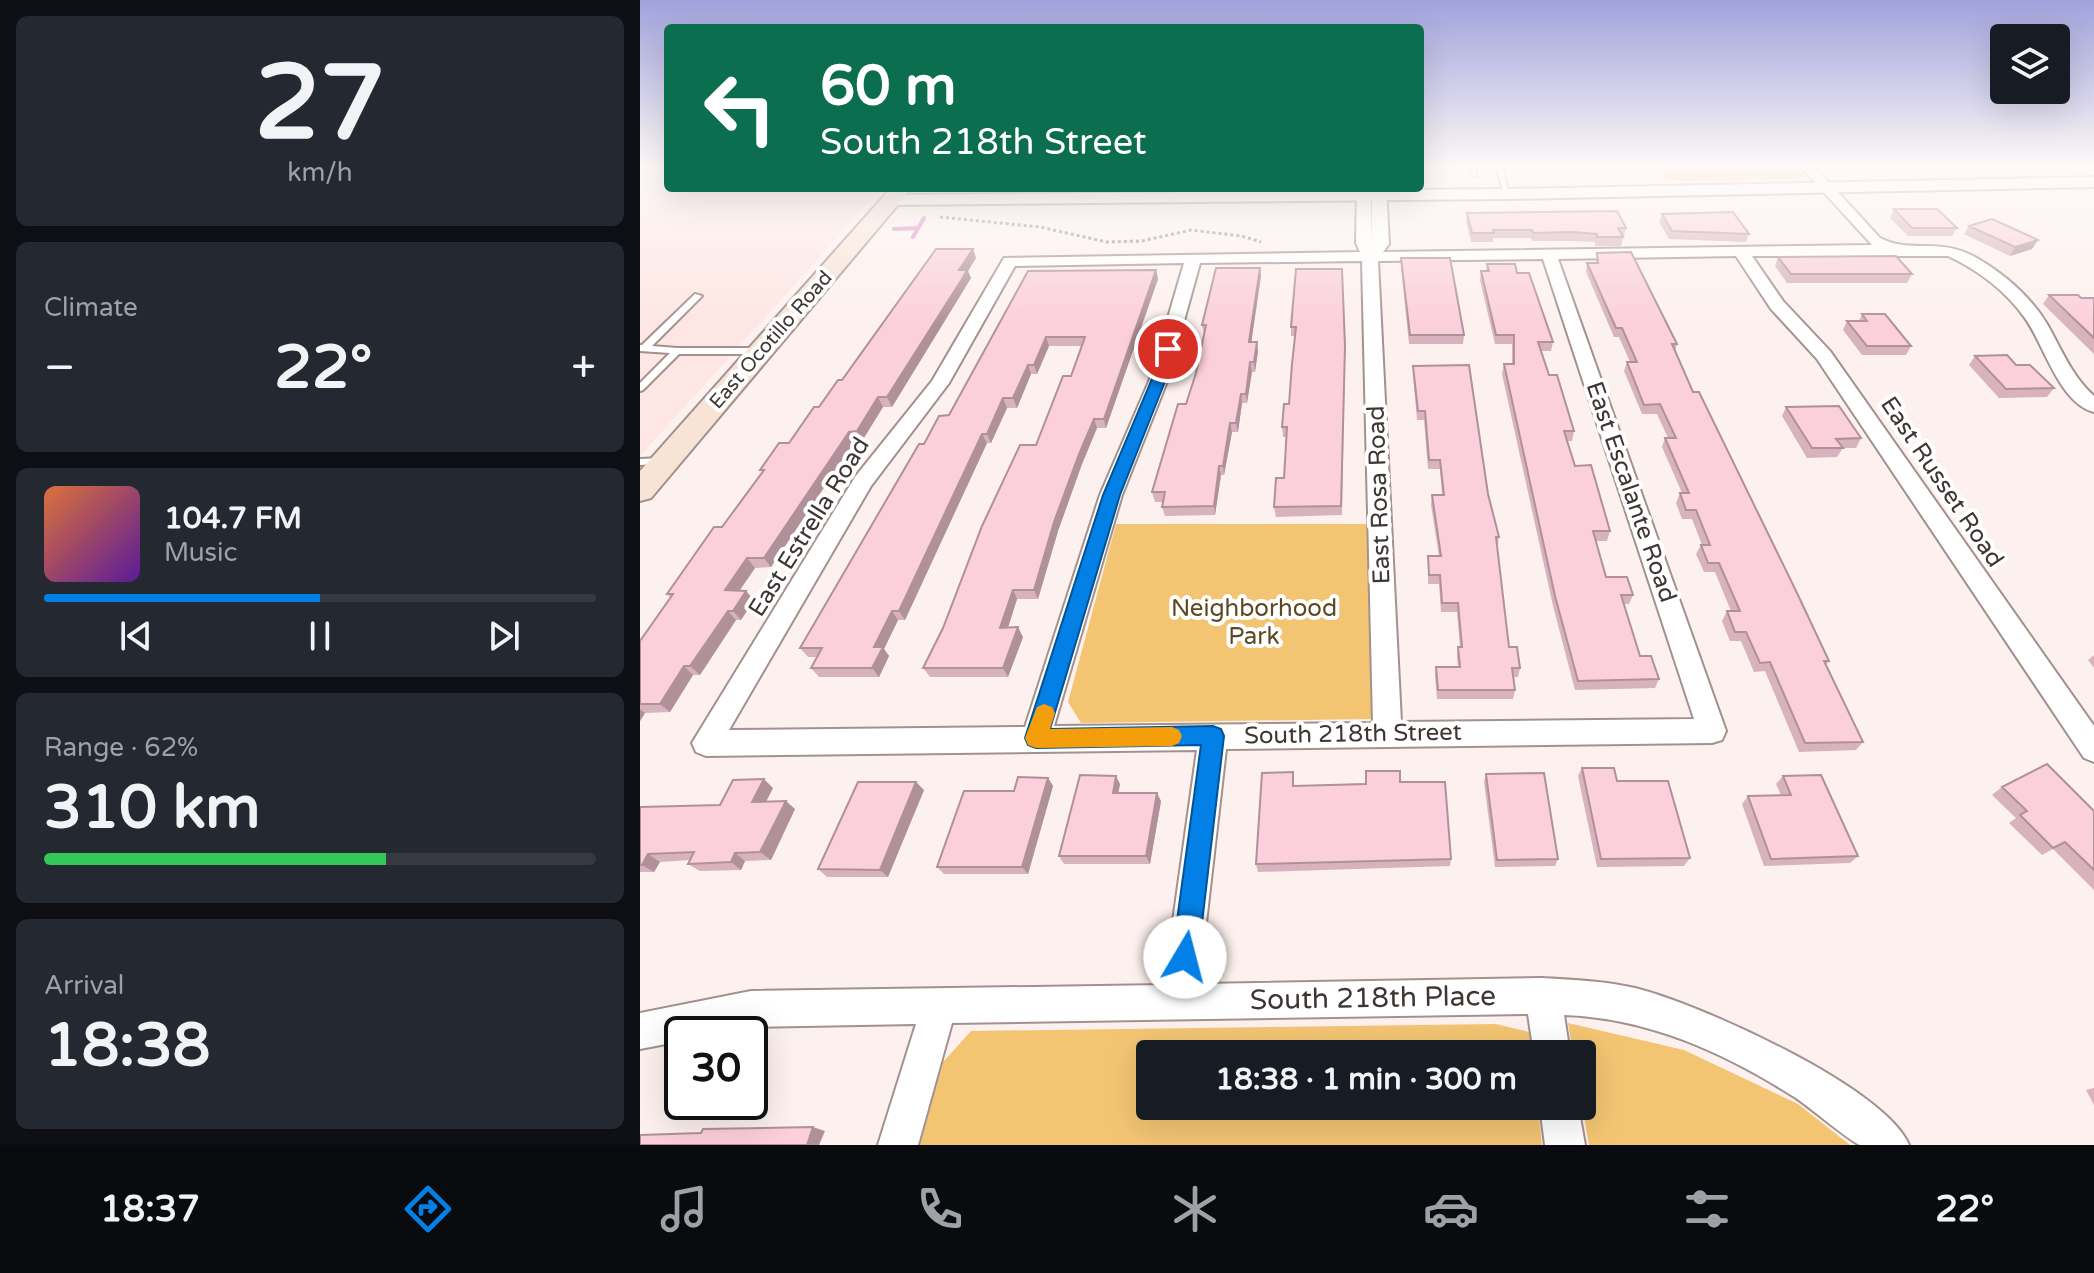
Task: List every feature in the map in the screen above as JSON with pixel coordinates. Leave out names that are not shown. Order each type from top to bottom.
[{"type":"main road","name":"East Ocotillo Road","points":[[640,491],[653,462],[762,351],[875,219]]},
{"type":"street","name":"East Rosa Road","points":[[1377,219],[1381,244],[1370,256],[1387,734]]},
{"type":"street","points":[[1859,219],[1875,241],[1890,249]]},
{"type":"street","points":[[1036,738],[1111,495],[1159,379],[1193,259],[1940,249],[1966,255],[1982,266],[2037,322],[2068,380],[2094,406]]},
{"type":"street","name":"East Russet Road","points":[[1740,250],[1777,305],[1824,355],[2094,749]]},
{"type":"street","name":"East Escalante Road","points":[[1549,254],[1712,731]]},
{"type":"street","name":"East Estrella Road","points":[[706,743],[863,482],[940,383],[1010,261],[1193,259]]},
{"type":"street","name":"South 218th Street","points":[[706,743],[1712,731]]},
{"type":"street","points":[[1179,1000],[1213,736]]},
{"type":"street","points":[[1543,996],[1550,1040]]},
{"type":"street","name":"South 218th Place","points":[[640,1031],[751,1009],[1179,1000],[1543,996],[1600,999],[1657,1013],[1714,1034],[1799,1078],[1885,1141]]},
{"type":"street","points":[[898,1145],[940,1005]]},
{"type":"street","points":[[1561,1120],[1565,1145]]},
{"type":"lane","points":[[642,348],[698,296]]},
{"type":"lane","points":[[642,348],[762,351]]},
{"type":"lane","points":[[640,388],[677,351]]},
{"type":"path","points":[[973,219],[1040,227],[1118,242],[1142,241],[1183,230],[1242,236],[1280,250],[1282,258]]},
{"type":"shaded area","points":[[640,219],[854,219],[640,456]]},
{"type":"green space","name":"Neighborhood Park","points":[[1116,524],[1371,524],[1372,719],[1081,723],[1068,702]]},
{"type":"green space","points":[[1568,1023],[1684,1050],[1798,1104],[1850,1145],[1589,1145],[1585,1120],[1596,1120],[1596,1040],[1571,1040]]},
{"type":"green space","points":[[1496,1024],[1529,1032],[1530,1040],[1136,1040],[1136,1120],[1539,1120],[1542,1145],[919,1145],[943,1062],[971,1031]]},
{"type":"building","points":[[1469,219],[1621,219],[1626,228],[1618,228],[1623,237],[1597,237],[1597,234],[1573,232],[1533,233],[1532,230],[1472,233]]},
{"type":"building","points":[[1665,219],[1738,219],[1749,234],[1672,231]]},
{"type":"building","points":[[1904,219],[1948,219],[1957,228],[1912,228]]},
{"type":"building","points":[[1993,219],[2038,240],[2015,247],[1969,226]]},
{"type":"building","points":[[936,249],[973,249],[959,270],[967,270],[962,279],[887,397],[878,397],[857,431],[849,432],[764,558],[747,558],[725,590],[746,591],[733,611],[728,611],[690,666],[684,666],[660,704],[640,704],[640,641],[673,594],[667,594],[714,527],[722,527],[764,470],[760,470],[779,443],[789,443],[814,407],[819,407],[838,380],[842,380]]},
{"type":"building","points":[[1631,252],[1677,344],[1672,344],[1693,392],[1699,392],[1797,593],[1829,661],[1824,661],[1863,742],[1805,743],[1770,662],[1760,663],[1746,632],[1735,632],[1727,611],[1740,611],[1719,563],[1708,563],[1701,545],[1710,545],[1696,510],[1686,510],[1680,493],[1689,493],[1665,438],[1676,438],[1660,404],[1644,405],[1627,362],[1637,362],[1622,328],[1616,328],[1587,263],[1598,263],[1597,253]]},
{"type":"building","points":[[1896,256],[1912,274],[1791,274],[1778,257]]},
{"type":"building","points":[[1401,258],[1450,258],[1464,335],[1410,335]]},
{"type":"building","points":[[1487,264],[1515,264],[1517,273],[1529,273],[1553,342],[1538,342],[1549,375],[1557,375],[1574,431],[1564,431],[1575,466],[1591,465],[1610,531],[1593,531],[1606,577],[1627,577],[1633,595],[1621,595],[1640,656],[1651,656],[1659,679],[1578,681],[1555,596],[1504,364],[1514,364],[1514,335],[1496,335],[1481,271],[1489,271]]},
{"type":"building","points":[[1216,268],[1260,268],[1249,342],[1257,342],[1254,362],[1250,362],[1246,394],[1241,394],[1236,423],[1230,423],[1223,466],[1219,466],[1214,506],[1162,507],[1165,492],[1152,492],[1178,404],[1186,404],[1196,373],[1206,325],[1202,325]]},
{"type":"building","points":[[1296,269],[1342,269],[1345,346],[1341,506],[1274,507],[1276,478],[1284,478],[1287,427],[1282,427],[1284,404],[1289,404],[1296,327],[1291,327]]},
{"type":"building","points":[[1156,270],[1104,419],[1094,419],[1079,454],[1034,590],[1013,590],[1000,628],[1018,627],[1003,668],[923,668],[943,628],[982,526],[1020,445],[1036,445],[1063,376],[1071,376],[1085,337],[1046,337],[1034,365],[1028,365],[1013,398],[1003,398],[987,434],[982,434],[899,611],[892,611],[874,647],[883,647],[872,668],[811,668],[822,648],[800,648],[919,444],[924,444],[939,416],[949,415],[1028,271]]},
{"type":"building","points":[[2049,295],[2094,298],[2094,338]]},
{"type":"building","points":[[1862,314],[1885,314],[1911,346],[1867,346],[1847,321],[1867,321]]},
{"type":"building","points":[[2007,355],[2016,365],[2030,365],[2054,388],[2006,389],[1975,356]]},
{"type":"building","points":[[1469,365],[1488,494],[1499,537],[1496,537],[1509,647],[1517,647],[1520,668],[1512,668],[1515,690],[1438,690],[1436,667],[1460,667],[1458,647],[1462,647],[1458,603],[1442,603],[1440,575],[1429,575],[1428,556],[1441,556],[1432,495],[1444,495],[1440,460],[1429,460],[1425,411],[1418,411],[1413,366]]},
{"type":"building","points":[[1839,406],[1861,438],[1836,439],[1843,448],[1812,448],[1786,407]]},
{"type":"building","points":[[2047,764],[2094,811],[2094,870],[2065,842],[2053,848],[2020,815],[2027,811],[2002,787]]},
{"type":"building","points":[[1582,768],[1614,768],[1617,781],[1668,781],[1690,858],[1601,859]]},
{"type":"building","points":[[1366,771],[1400,771],[1400,782],[1445,782],[1451,859],[1256,864],[1262,773],[1293,772],[1293,786],[1366,784]]},
{"type":"building","points":[[1544,773],[1558,859],[1497,860],[1486,774]]},
{"type":"building","points":[[1080,775],[1116,776],[1113,793],[1157,793],[1146,856],[1059,856]]},
{"type":"building","points":[[1821,775],[1858,856],[1771,859],[1748,796],[1791,795],[1783,776]]},
{"type":"building","points":[[1018,777],[1048,778],[1022,867],[937,867],[964,791],[1014,791]]},
{"type":"building","points":[[764,779],[752,802],[786,801],[760,852],[735,853],[731,862],[688,864],[694,852],[648,854],[640,865],[640,807],[720,805],[733,780]]},
{"type":"building","points":[[858,782],[916,782],[880,870],[818,869]]},
{"type":"building","points":[[813,1127],[807,1145],[640,1145],[640,1135],[701,1133],[703,1129]]},
{"type":"waterway","points":[[913,237],[923,219]]},
{"type":"waterway","points":[[894,229],[918,228]]},
{"type":"slow traffic","points":[[1044,713],[1036,738],[1172,736]]},
{"type":"route","points":[[1168,349],[1159,379],[1111,495],[1036,738],[1213,736],[1185,957]]}]
